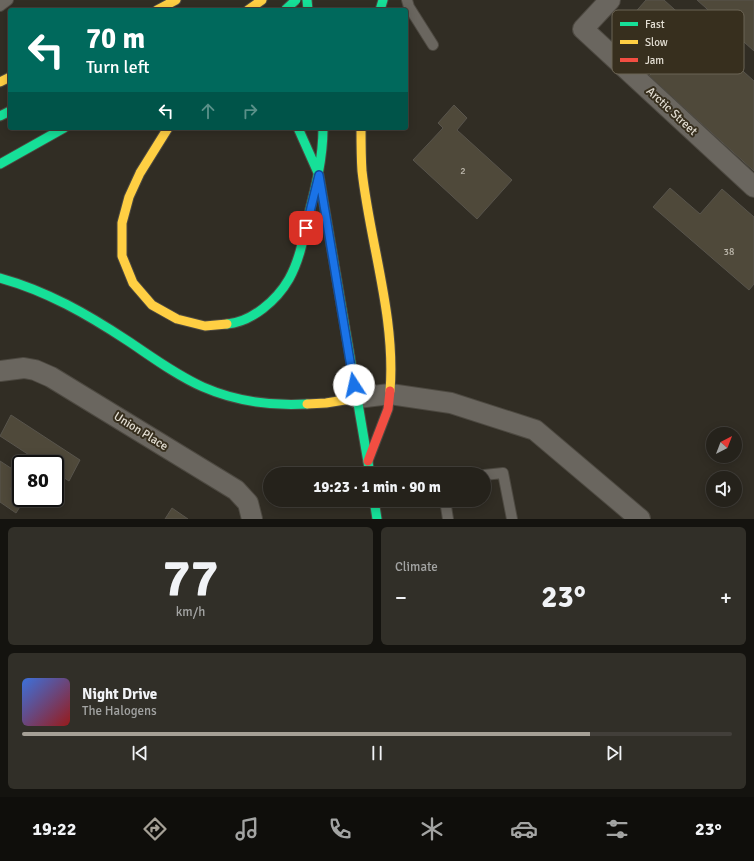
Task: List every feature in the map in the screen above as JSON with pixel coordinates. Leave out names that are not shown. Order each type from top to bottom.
[{"type":"highway","points":[[161,8],[176,0]]},
{"type":"highway","points":[[173,8],[185,0]]},
{"type":"highway","points":[[287,8],[296,0]]},
{"type":"highway","points":[[252,8],[266,1]]},
{"type":"highway","points":[[0,164],[60,130]]},
{"type":"highway","points":[[167,130],[131,193],[122,224],[122,248],[124,262],[136,287],[158,309],[170,317],[195,326],[212,326],[241,321],[255,314],[275,298],[288,281],[296,264],[319,175],[322,158],[323,130]]},
{"type":"highway","points":[[299,130],[319,175],[369,467]]},
{"type":"highway","points":[[361,130],[362,170],[386,309],[391,375],[388,409],[368,461]]},
{"type":"highway","points":[[0,278],[21,283],[63,301],[172,369],[209,390],[238,399],[290,405],[316,404],[357,398]]},
{"type":"highway","points":[[375,507],[378,519]]},
{"type":"street","name":"Arctic Street","points":[[610,0],[583,29],[612,56]]},
{"type":"street","name":"Arctic Street","points":[[632,74],[754,187]]},
{"type":"street","name":"Union Place","points":[[6,370],[24,368],[35,370],[51,377],[236,490],[248,503],[252,518]]},
{"type":"street","points":[[357,398],[390,394],[452,403],[535,430],[640,519]]},
{"type":"lane","points":[[0,6],[8,0]]},
{"type":"lane","points":[[406,0],[433,45]]},
{"type":"lane","points":[[491,474],[503,473],[512,519]]},
{"type":"lane","points":[[446,507],[448,519]]},
{"type":"building","points":[[646,0],[664,0],[675,10],[637,10]]},
{"type":"building","points":[[697,0],[754,0],[754,51],[744,42],[744,10],[708,10]]},
{"type":"building","points":[[744,72],[754,81],[754,171],[649,76],[651,74],[744,74]]},
{"type":"building","points":[[454,105],[467,118],[457,130],[512,180],[477,219],[413,160],[443,128],[438,123]]},
{"type":"building","points":[[670,188],[700,214],[722,189],[754,217],[754,284],[749,290],[653,207]]},
{"type":"building","points":[[11,415],[80,460],[69,481],[64,478],[64,455],[29,455],[0,436]]},
{"type":"building","points":[[0,461],[12,469],[12,486],[10,489],[12,490],[12,507],[20,507],[16,513],[0,502]]},
{"type":"building","points":[[172,508],[188,519],[165,519]]},
{"type":"traffic: fast","points":[[287,8],[296,0]]},
{"type":"traffic: fast","points":[[307,0],[308,8]]},
{"type":"traffic: fast","points":[[381,8],[383,0]]},
{"type":"traffic: fast","points":[[0,116],[8,112]]},
{"type":"traffic: fast","points":[[0,164],[60,130]]},
{"type":"traffic: fast","points":[[299,130],[319,175],[369,467]]},
{"type":"traffic: fast","points":[[227,324],[246,319],[263,309],[278,295],[289,279],[300,251],[316,186],[322,152],[323,130]]},
{"type":"traffic: fast","points":[[0,278],[17,283],[66,304],[113,331],[174,371],[215,392],[254,402],[307,404]]},
{"type":"traffic: fast","points":[[375,507],[377,519]]},
{"type":"traffic: slow","points":[[161,8],[176,0]]},
{"type":"traffic: slow","points":[[251,8],[262,0]]},
{"type":"traffic: slow","points":[[0,82],[8,78]]},
{"type":"traffic: slow","points":[[167,130],[140,173],[129,197],[122,223],[122,256],[133,283],[152,305],[177,319],[205,326],[227,324]]},
{"type":"traffic: slow","points":[[361,130],[362,171],[386,308],[391,364],[390,391]]},
{"type":"traffic: slow","points":[[307,404],[326,403],[357,398]]},
{"type":"traffic: jam","points":[[368,461],[388,409],[390,391]]},
{"type":"route","points":[[306,228],[319,175],[354,385]]}]
